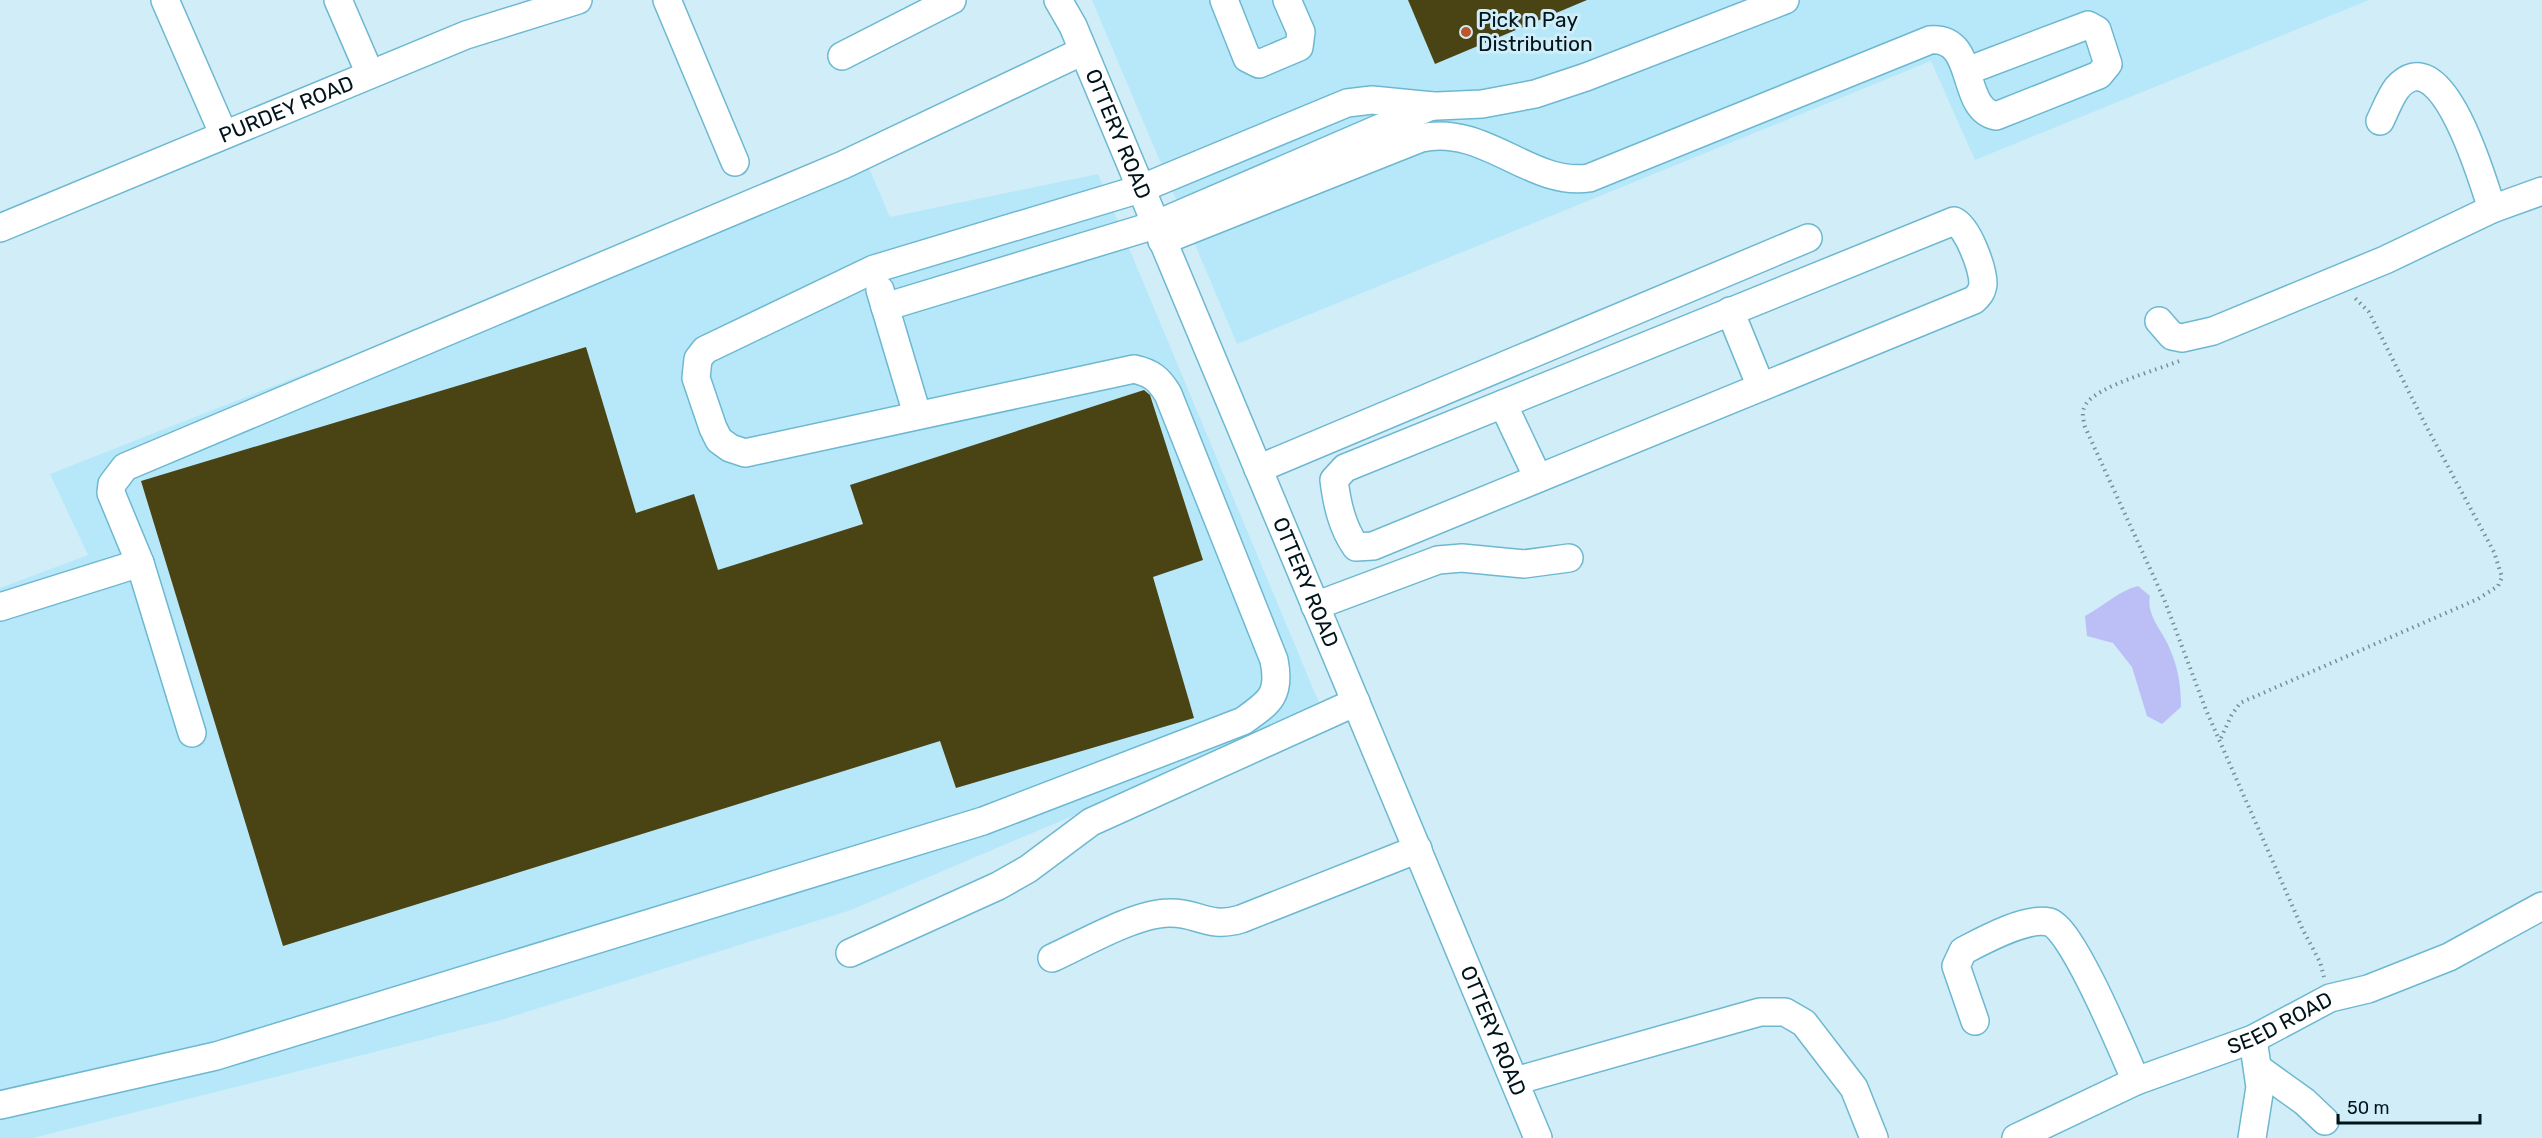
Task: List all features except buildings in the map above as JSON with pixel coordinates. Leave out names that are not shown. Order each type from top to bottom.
[{"type":"street","points":[[165,0],[223,133]]},
{"type":"street","points":[[338,0],[370,74]]},
{"type":"street","name":"PURDEY ROAD","points":[[0,228],[223,133],[496,24],[578,0]]},
{"type":"street","points":[[667,0],[735,162]]},
{"type":"street","points":[[842,56],[952,0]]},
{"type":"street","name":"OTTERY ROAD","points":[[1058,0],[1071,13],[1083,51],[1158,233],[1538,1138]]},
{"type":"street","points":[[1224,0],[1247,58],[1258,64],[1299,46],[1301,32],[1287,0]]},
{"type":"street","points":[[0,1106],[216,1056],[983,821],[1244,721],[1266,705],[1275,691],[1278,680],[1274,660],[1168,394],[1159,380],[1148,372],[1134,369],[917,414],[745,453],[730,448],[719,440],[696,378],[695,367],[705,350],[874,269],[1142,194],[1357,113],[1482,104],[1535,94],[1586,77],[1785,0]]},
{"type":"street","points":[[885,307],[1158,233],[1421,138],[1436,135],[1457,136],[1549,173],[1577,180],[1589,178],[1707,132],[1930,40],[1941,39],[1953,47],[1967,70],[1979,107],[1988,114],[1996,116],[2099,75],[2108,64],[2097,30],[2088,25],[1967,70]]},
{"type":"street","points":[[192,734],[140,563],[111,493],[112,484],[125,467],[843,165],[1083,51]]},
{"type":"street","points":[[2380,121],[2397,88],[2406,81],[2425,78],[2435,84],[2460,122],[2492,209]]},
{"type":"street","points":[[1158,233],[1433,106]]},
{"type":"street","points":[[2159,321],[2172,336],[2182,338],[2213,331],[2385,260],[2492,209],[2542,192]]},
{"type":"street","points":[[1948,222],[1960,224],[1966,230],[1982,279],[1980,294],[1974,300],[1373,546],[1356,547],[1339,511],[1334,480],[1337,473],[1392,448],[1730,311],[1948,222]]},
{"type":"street","points":[[1258,469],[1808,238]]},
{"type":"street","points":[[874,269],[917,414]]},
{"type":"street","points":[[1730,311],[1761,387]]},
{"type":"street","points":[[1503,404],[1538,478]]},
{"type":"street","points":[[1359,427],[1392,448]]},
{"type":"street","points":[[1315,606],[1438,560],[1462,558],[1524,564],[1569,558]]},
{"type":"street","points":[[0,607],[140,563]]},
{"type":"street","points":[[850,953],[998,886],[1028,869],[1091,822],[1356,702]]},
{"type":"street","points":[[1052,958],[1144,917],[1168,913],[1184,914],[1215,924],[1234,921],[1418,849]]},
{"type":"street","name":"SEED ROAD","points":[[2016,1138],[2136,1081],[2253,1039],[2330,998],[2368,989],[2449,957],[2542,906]]},
{"type":"street","points":[[1975,1021],[1956,966],[1963,951],[2028,923],[2047,921],[2056,924],[2087,974],[2136,1081]]},
{"type":"street","points":[[1515,1081],[1760,1012],[1785,1012],[1804,1023],[1854,1088],[1874,1138]]},
{"type":"street","points":[[2252,1138],[2260,1087],[2253,1039]]},
{"type":"street","points":[[2259,1069],[2305,1102],[2325,1121]]},
{"type":"path","points":[[2221,738],[2240,703],[2478,599],[2498,586],[2502,577],[2494,552],[2424,422],[2369,312],[2360,300],[2351,295],[2344,296]]},
{"type":"path","points":[[2186,358],[2100,393],[2087,402],[2082,412],[2085,427],[2160,589],[2193,678],[2303,930],[2320,962],[2330,998]]},
{"type":"shaded area","points":[[1092,0],[2369,0],[1975,160],[1931,61],[1237,344]]},
{"type":"shaded area","points":[[863,154],[890,217],[1098,174],[1322,710],[851,910],[501,1020],[33,1138],[0,1138],[0,588],[88,555],[50,474]]},
{"type":"shaded area","points":[[2138,586],[2150,596],[2152,616],[2169,647],[2178,676],[2181,707],[2162,724],[2147,716],[2132,667],[2113,643],[2087,636],[2085,616],[2117,595]]},
{"type":"place","name":"Pick n Pay Distribution","points":[[1466,32]]}]
